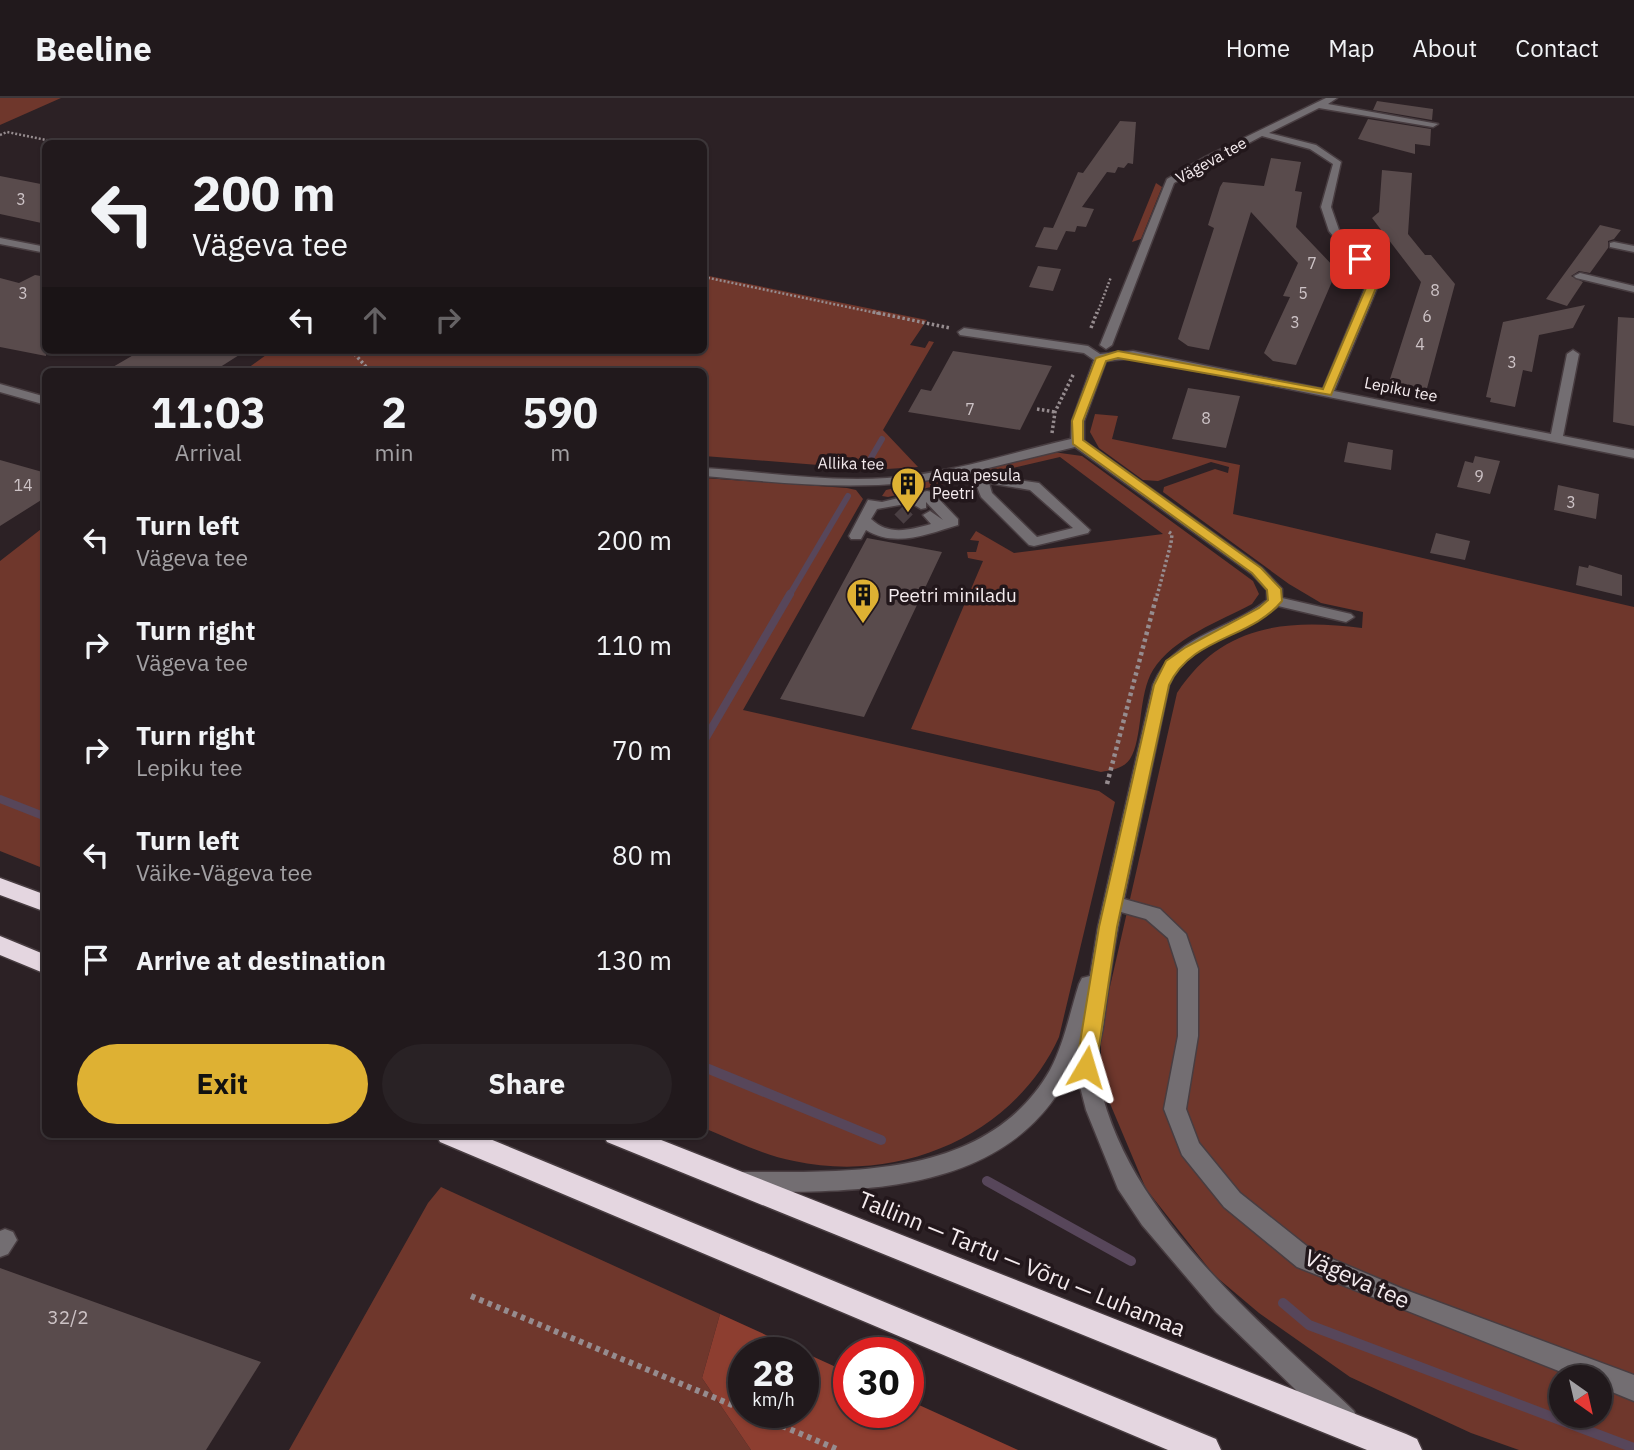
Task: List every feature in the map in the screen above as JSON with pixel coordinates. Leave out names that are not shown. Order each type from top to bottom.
[{"type":"highway","points":[[0,886],[42,902]]},
{"type":"highway","points":[[0,946],[42,963]]},
{"type":"highway","points":[[459,1138],[1205,1450]]},
{"type":"highway","name":"Tallinn — Tartu — Võru — Luhamaa","points":[[626,1138],[1406,1450]]},
{"type":"street","points":[[1317,105],[1333,98]]},
{"type":"street","points":[[1317,105],[1433,124]]},
{"type":"street","name":"Vägeva tee","points":[[1106,345],[1170,181],[1260,133],[1276,133],[1304,118],[1305,111],[1317,105]]},
{"type":"street","points":[[1260,133],[1323,152],[1335,160],[1338,164],[1326,206],[1335,231],[1372,273],[1371,288],[1327,393]]},
{"type":"street","points":[[0,241],[42,249]]},
{"type":"street","points":[[1614,245],[1634,249]]},
{"type":"street","points":[[1580,276],[1634,289]]},
{"type":"street","points":[[964,332],[1088,350],[1093,356],[1101,358],[1077,421],[1077,442],[1257,570],[1274,589],[1275,601]]},
{"type":"street","points":[[1088,350],[1095,345],[1106,345]]},
{"type":"street","name":"Lepiku tee","points":[[1106,345],[1116,349],[1118,354]]},
{"type":"street","name":"Lepiku tee","points":[[1101,358],[1118,354],[1634,454]]},
{"type":"street","points":[[1556,439],[1573,354]]},
{"type":"street","points":[[0,388],[42,400]]},
{"type":"street","name":"Allika tee","points":[[707,472],[870,483],[912,479],[1077,442]]},
{"type":"street","points":[[969,467],[980,478],[986,495],[1034,542],[1083,530],[1034,486],[980,478]]},
{"type":"street","points":[[870,483],[896,516]]},
{"type":"street","points":[[864,520],[871,530],[884,535],[896,516],[926,511],[896,516],[864,520]]},
{"type":"street","points":[[856,536],[864,520]]},
{"type":"street","points":[[1275,601],[1346,617]]},
{"type":"street","points":[[734,1182],[890,1179],[929,1171],[977,1151],[1019,1121],[1050,1088],[1069,1051],[1108,927],[1161,685],[1171,665],[1191,650],[1264,611],[1275,601]]},
{"type":"street","name":"Vägeva tee","points":[[1114,903],[1153,914],[1176,934],[1188,969],[1188,1036],[1175,1109],[1191,1148],[1232,1200],[1305,1259],[1398,1298],[1634,1388]]},
{"type":"street","points":[[1108,927],[1086,1067],[1097,1110],[1126,1182],[1150,1218],[1225,1304],[1354,1429]]},
{"type":"path","points":[[0,135],[7,132],[46,140]]},
{"type":"path","points":[[1087,334],[1112,276]]},
{"type":"path","points":[[707,278],[964,332]]},
{"type":"path","points":[[354,354],[366,368]]},
{"type":"path","points":[[1056,446],[1049,438],[1055,412],[1076,368]]},
{"type":"path","points":[[1037,409],[1055,412]]},
{"type":"path","points":[[1107,784],[1171,543],[1172,534],[1166,530]]},
{"type":"path","points":[[471,1296],[728,1403]]},
{"type":"path","points":[[787,1428],[839,1450]]},
{"type":"shaded area","points":[[0,98],[61,98],[0,125]]},
{"type":"shaded area","points":[[1156,183],[1162,187],[1141,239],[1132,242]]},
{"type":"shaded area","points":[[707,276],[927,320],[910,345],[925,348],[929,341],[934,342],[883,430],[918,467],[856,471],[831,466],[707,456],[707,368],[248,368],[267,354],[707,354]]},
{"type":"shaded area","points":[[1095,414],[1118,416],[1112,439],[1240,465],[1233,514],[1634,607],[1634,1450],[1519,1450],[1471,1433],[1350,1377],[1259,1313],[1214,1275],[1146,1189],[1106,1094],[1101,1071],[1101,1042],[1109,991],[1177,693],[1214,652],[1235,640],[1282,626],[1334,625],[1362,628],[1363,612],[1321,603],[1289,584],[1163,492],[1164,487],[1215,469],[1228,473],[1229,467],[1211,462],[1158,481],[1143,480],[1099,448],[1090,432]]},
{"type":"shaded area","points":[[1053,452],[1082,456],[1253,581],[1259,594],[1252,604],[1198,631],[1162,659],[1148,680],[1134,750],[1127,762],[1113,770],[1101,772],[911,729],[983,561],[968,558],[967,552],[976,552],[979,541],[970,540],[976,531],[1014,553],[1163,534],[1060,457],[888,497],[882,496],[886,490]]},
{"type":"shaded area","points":[[707,478],[847,488],[856,490],[863,499],[743,710],[1099,791],[1115,802],[1059,1037],[1039,1072],[1013,1101],[983,1126],[949,1145],[912,1158],[873,1165],[834,1166],[794,1161],[760,1151],[707,1129]]},
{"type":"shaded area","points":[[42,528],[42,868],[0,851],[0,561]]},
{"type":"shaded area","points":[[441,1187],[720,1314],[702,1378],[728,1416],[728,1428],[736,1428],[751,1450],[289,1450],[428,1203]]},
{"type":"shaded area","points":[[720,1314],[770,1337],[728,1337],[728,1416],[702,1378]]},
{"type":"shaded area","points":[[819,1359],[833,1366],[833,1428],[924,1428],[924,1407],[1018,1450],[751,1450],[736,1428],[819,1428]]},
{"type":"building","points":[[1377,101],[1433,109],[1432,120],[1373,110]]},
{"type":"building","points":[[1368,119],[1431,129],[1430,146],[1415,144],[1415,154],[1358,139]]},
{"type":"building","points":[[1120,121],[1136,122],[1133,164],[1128,163],[1124,168],[1118,167],[1115,173],[1107,172],[1082,207],[1094,209],[1086,227],[1077,226],[1075,232],[1066,231],[1057,250],[1035,247],[1044,227],[1053,228],[1078,172],[1083,173]]},
{"type":"building","points":[[1271,158],[1301,162],[1295,191],[1302,192],[1296,227],[1337,270],[1296,365],[1273,361],[1264,353],[1290,297],[1283,296],[1298,263],[1251,212],[1209,350],[1188,346],[1178,339],[1214,228],[1208,225],[1220,187],[1223,182],[1264,186]]},
{"type":"building","points":[[1382,170],[1412,173],[1408,234],[1425,255],[1431,255],[1455,284],[1426,392],[1399,387],[1390,379],[1421,282],[1372,218],[1379,212]]},
{"type":"building","points":[[0,176],[42,184],[42,223],[0,214]]},
{"type":"building","points":[[1600,225],[1621,230],[1614,239],[1608,241],[1608,248],[1590,273],[1579,271],[1571,276],[1583,282],[1567,306],[1546,299]]},
{"type":"building","points":[[1038,266],[1061,269],[1053,291],[1029,287]]},
{"type":"building","points":[[35,275],[42,276],[42,354],[46,356],[0,347],[0,278],[19,283]]},
{"type":"building","points":[[1585,305],[1573,328],[1539,335],[1532,372],[1523,370],[1515,407],[1490,402],[1491,398],[1486,397],[1503,322]]},
{"type":"building","points":[[1618,317],[1634,318],[1634,426],[1613,422]]},
{"type":"building","points":[[953,351],[1052,366],[1020,430],[908,412],[921,389],[931,391]]},
{"type":"building","points":[[135,354],[241,354],[219,368],[111,368]]},
{"type":"building","points":[[1188,388],[1240,396],[1226,448],[1172,439]]},
{"type":"building","points":[[1348,442],[1393,450],[1391,470],[1344,462]]},
{"type":"building","points":[[1475,456],[1500,461],[1490,494],[1457,487],[1465,461],[1473,463]]},
{"type":"building","points":[[0,460],[42,472],[42,500],[0,526]]},
{"type":"building","points":[[1558,485],[1599,494],[1596,519],[1554,510]]},
{"type":"building","points":[[1436,533],[1470,541],[1465,560],[1430,553]]},
{"type":"building","name":"Peetri miniladu","points":[[867,538],[942,552],[864,717],[780,699]]},
{"type":"building","points":[[1589,565],[1622,575],[1622,596],[1576,585],[1579,566],[1588,568]]},
{"type":"building","points":[[0,1268],[261,1362],[206,1450],[0,1450]]},
{"type":"waterway","points":[[865,468],[882,439]]},
{"type":"waterway","points":[[789,596],[848,496]]},
{"type":"waterway","points":[[707,736],[790,594]]},
{"type":"waterway","points":[[0,799],[42,815]]},
{"type":"waterway","points":[[707,1068],[881,1140]]},
{"type":"waterway","points":[[987,1181],[1131,1261]]},
{"type":"waterway","points":[[1283,1303],[1309,1325],[1634,1448]]},
{"type":"tunnel","points":[[899,510],[909,520]]},
{"type":"place","name":"Aqua pesula Peetri","points":[[908,514]]},
{"type":"place","name":"Peetri miniladu","points":[[863,625]]},
{"type":"route","points":[[1086,1067],[1108,927],[1161,685],[1171,665],[1191,650],[1264,611],[1275,601],[1274,589],[1257,570],[1077,442],[1077,421],[1101,358],[1118,354],[1327,393],[1371,288],[1372,273],[1360,259]]}]
